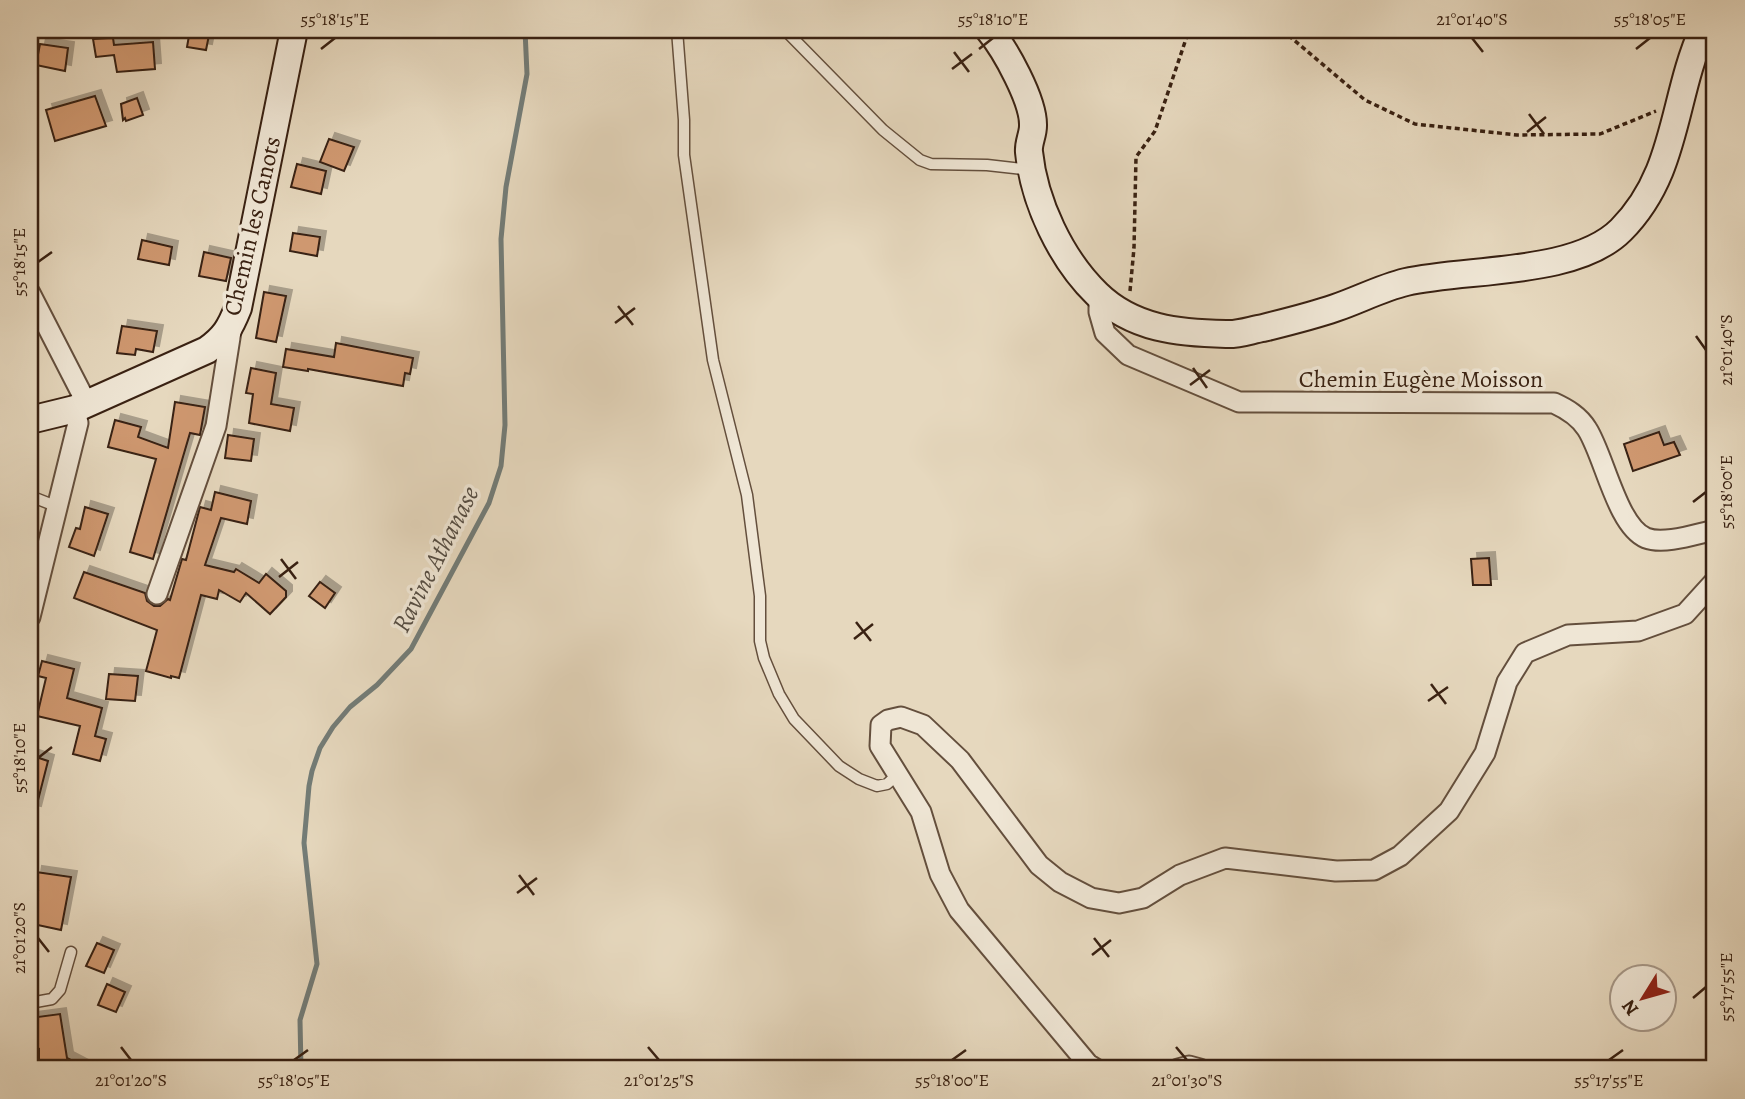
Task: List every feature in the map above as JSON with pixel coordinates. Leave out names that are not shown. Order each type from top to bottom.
[{"type":"street","name":"Chemin les Canots","points":[[30,420],[81,406],[207,350],[222,340],[238,308],[294,30]]},
{"type":"street","points":[[989,30],[999,42],[1025,92],[1033,125],[1028,150],[1039,199],[1055,236],[1076,272],[1099,296],[1127,316],[1156,328],[1229,335],[1309,316],[1407,282],[1549,263],[1593,249],[1619,232],[1642,207],[1662,171],[1680,101],[1703,30]]},
{"type":"street","points":[[30,293],[81,406],[30,617]]},
{"type":"street","name":"Chemin Eugène Moisson","points":[[1099,296],[1099,312],[1105,333],[1128,355],[1239,402],[1554,403],[1571,411],[1587,429],[1630,526],[1646,538],[1671,540],[1715,530]]},
{"type":"street","points":[[158,594],[216,426],[232,324]]},
{"type":"street","points":[[1096,1069],[1088,1064],[959,910],[940,874],[921,812],[880,746],[881,725],[901,717],[923,725],[960,760],[1039,865],[1060,881],[1091,898],[1119,903],[1143,898],[1180,875],[1225,858],[1336,871],[1374,870],[1400,856],[1449,811],[1485,753],[1507,682],[1525,653],[1568,635],[1637,631],[1685,614],[1715,581]]},
{"type":"street","points":[[1178,1069],[1189,1066],[1200,1069]]},
{"type":"lane","points":[[677,30],[684,155],[713,360],[747,495],[760,596],[759,618],[764,658],[779,694],[794,719],[839,766],[859,779],[877,786],[887,784],[897,775]]},
{"type":"lane","points":[[785,30],[883,130],[920,160],[931,164],[987,165],[1033,171]]},
{"type":"lane","points":[[30,496],[58,507]]},
{"type":"lane","points":[[30,1003],[52,999],[60,990],[71,952]]},
{"type":"path","points":[[1130,293],[1136,157],[1154,131],[1189,30]]},
{"type":"path","points":[[1282,30],[1365,100],[1415,124],[1517,135],[1600,134],[1680,101]]},
{"type":"building","points":[[190,30],[210,30],[206,50],[187,47]]},
{"type":"building","points":[[113,38],[114,45],[153,42],[155,69],[117,72],[114,55],[96,57],[93,39]]},
{"type":"building","points":[[40,44],[68,48],[65,71],[36,65]]},
{"type":"building","points":[[95,96],[106,126],[55,141],[46,110]]},
{"type":"building","points":[[137,98],[143,115],[123,120],[121,104]]},
{"type":"building","points":[[329,139],[354,147],[344,171],[320,162]]},
{"type":"building","points":[[297,164],[326,171],[321,194],[291,187]]},
{"type":"building","points":[[293,233],[320,237],[317,256],[290,251]]},
{"type":"building","points":[[142,240],[172,247],[169,265],[138,259]]},
{"type":"building","points":[[204,252],[231,258],[226,281],[199,276]]},
{"type":"building","points":[[264,292],[286,296],[276,342],[256,338]]},
{"type":"building","points":[[122,326],[157,331],[153,352],[136,349],[135,355],[117,353]]},
{"type":"building","points":[[336,343],[413,358],[410,374],[405,373],[403,386],[283,367],[286,349],[334,357]]},
{"type":"building","points":[[251,368],[276,373],[271,404],[294,408],[290,431],[249,423],[253,394],[246,393]]},
{"type":"building","points":[[175,402],[205,407],[200,435],[190,433],[153,559],[130,552],[156,459],[108,447],[115,420],[141,427],[138,437],[168,448]]},
{"type":"building","points":[[1659,432],[1664,445],[1674,442],[1680,455],[1633,471],[1624,444]]},
{"type":"building","points":[[228,435],[254,439],[251,461],[225,458]]},
{"type":"building","points":[[215,492],[251,501],[247,524],[221,518],[205,565],[234,572],[236,569],[259,583],[266,574],[286,591],[286,597],[270,614],[246,593],[240,602],[219,590],[217,599],[201,595],[179,678],[146,671],[157,630],[74,598],[84,572],[145,593],[147,601],[154,606],[160,606],[170,600],[182,559],[186,560],[200,507],[211,510]]},
{"type":"building","points":[[85,507],[108,514],[94,556],[69,547],[76,528],[80,529]]},
{"type":"building","points":[[1489,558],[1491,585],[1473,585],[1471,559]]},
{"type":"building","points":[[320,582],[335,593],[325,608],[309,596]]},
{"type":"building","points":[[42,661],[74,669],[67,698],[102,708],[95,736],[106,739],[100,761],[73,754],[80,726],[37,716],[46,678],[38,676]]},
{"type":"building","points":[[109,674],[138,676],[135,701],[106,699]]},
{"type":"building","points":[[30,755],[48,761],[35,812],[30,811]]},
{"type":"building","points":[[36,872],[71,877],[61,930],[33,924],[38,891],[33,891]]},
{"type":"building","points":[[97,943],[114,950],[104,973],[86,966]]},
{"type":"building","points":[[107,984],[125,992],[116,1012],[98,1005]]},
{"type":"building","points":[[60,1014],[67,1058],[88,1069],[39,1069],[39,1049],[35,1050],[30,1018]]},
{"type":"waterway","name":"Ravine Athanase","points":[[301,1069],[300,1020],[317,964],[304,843],[312,771],[320,748],[333,727],[350,707],[377,685],[411,649],[489,503],[501,466],[505,425],[501,239],[506,187],[527,74],[525,30]]}]
